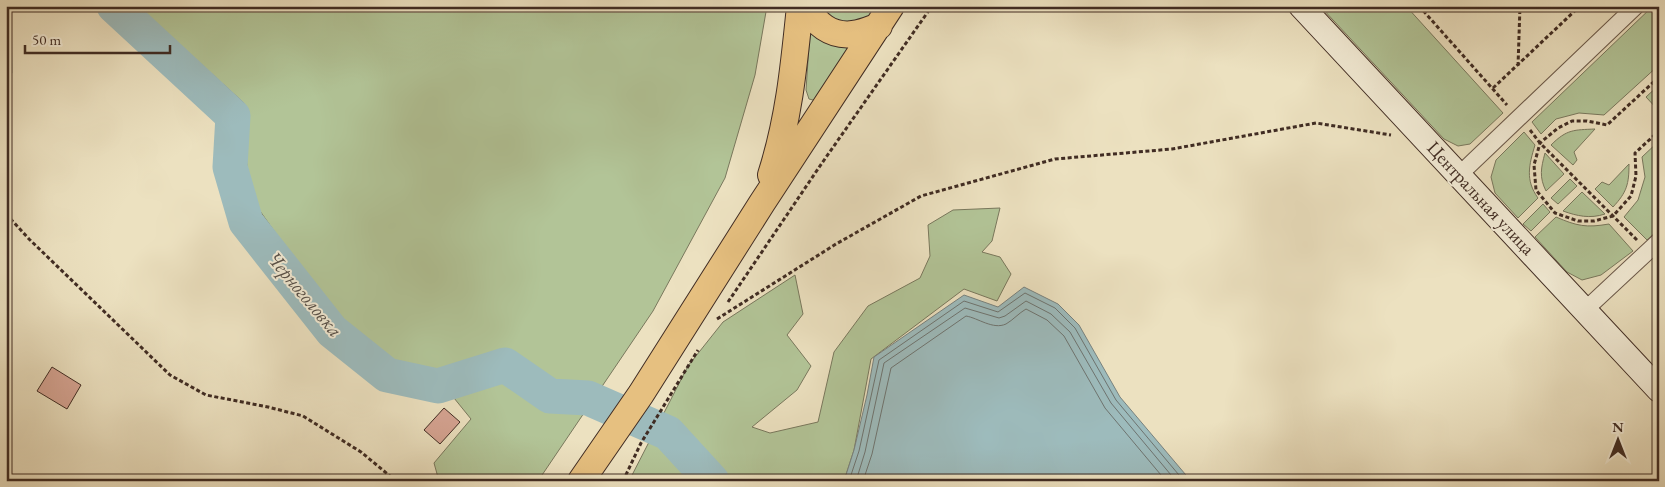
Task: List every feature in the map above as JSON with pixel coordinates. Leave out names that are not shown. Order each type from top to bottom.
[{"type":"main road","points":[[762,203],[780,146],[792,88],[800,6]]},
{"type":"main road","points":[[805,6],[813,20],[834,32],[853,34],[885,16]]},
{"type":"main road","points":[[581,481],[641,394],[762,203],[885,16]]},
{"type":"street","name":"Центральная улица","points":[[1301,6],[1659,390]]},
{"type":"street","points":[[1459,175],[1636,6]]},
{"type":"street","points":[[1585,310],[1653,246]]},
{"type":"path","points":[[728,303],[932,6]]},
{"type":"path","points":[[1419,6],[1520,118],[1540,143],[1612,216],[1653,246]]},
{"type":"path","points":[[1518,68],[1520,6]]},
{"type":"path","points":[[1493,88],[1580,6]]},
{"type":"path","points":[[1659,77],[1607,125],[1587,121],[1572,121],[1558,128],[1540,143],[1534,165],[1536,190],[1555,213],[1578,221],[1594,221],[1612,216],[1631,196],[1636,176],[1635,153],[1659,131]]},
{"type":"path","points":[[717,319],[836,244],[921,196],[1055,159],[1172,150],[1316,123],[1392,135]]},
{"type":"path","points":[[6,214],[29,239],[170,375],[206,395],[304,416],[361,452],[396,481]]},
{"type":"path","points":[[712,327],[723,311]]},
{"type":"path","points":[[623,481],[641,443],[702,344]]},
{"type":"green space","points":[[137,6],[767,6],[755,75],[725,178],[653,311],[538,481],[439,481],[434,463],[471,419],[454,398],[425,396],[406,373],[343,324],[315,289],[248,194],[244,103]]},
{"type":"green space","points":[[816,6],[878,6],[868,21],[838,22]]},
{"type":"green space","points":[[1320,6],[1406,6],[1503,113],[1470,144],[1458,146],[1444,139]]},
{"type":"green space","points":[[1653,6],[1659,6],[1659,65],[1604,115],[1579,113],[1556,119],[1541,134],[1532,122]]},
{"type":"green space","points":[[810,31],[851,45],[817,99],[813,100],[809,99],[806,90]]},
{"type":"green space","points":[[1659,85],[1659,111],[1646,97]]},
{"type":"green space","points":[[1595,129],[1574,152],[1577,160],[1573,165],[1551,145],[1571,131]]},
{"type":"green space","points":[[1524,132],[1535,145],[1529,172],[1531,185],[1538,198],[1518,218],[1495,193],[1491,177],[1496,160]]},
{"type":"green space","points":[[1659,141],[1659,229],[1647,240],[1624,217],[1638,200],[1645,177],[1642,157]]},
{"type":"green space","points":[[1545,153],[1564,174],[1546,191],[1541,172]]},
{"type":"green space","points":[[1629,164],[1626,187],[1613,207],[1595,189],[1602,182],[1609,185]]},
{"type":"green space","points":[[1570,179],[1577,186],[1558,204],[1551,198]]},
{"type":"green space","points":[[1582,192],[1605,214],[1584,216],[1563,211]]},
{"type":"green space","points":[[1543,204],[1550,212],[1531,231],[1523,224]]},
{"type":"green space","points":[[1000,208],[992,241],[982,252],[1000,257],[1011,274],[997,301],[964,289],[871,359],[854,450],[844,481],[629,481],[688,366],[723,322],[795,275],[803,314],[787,335],[811,366],[797,390],[752,427],[770,433],[818,422],[834,352],[868,306],[920,278],[930,256],[928,225],[953,210]]},
{"type":"green space","points":[[1556,217],[1582,225],[1609,224],[1633,251],[1601,275],[1582,280],[1567,272],[1535,237]]},
{"type":"water","points":[[6,6],[11,6],[12,73],[6,80]]},
{"type":"water","points":[[1024,287],[1058,304],[1079,325],[1120,397],[1191,481],[844,481],[854,450],[874,357],[964,295],[998,307]]},
{"type":"building","points":[[52,367],[81,385],[67,409],[37,391]]},
{"type":"building","points":[[444,408],[460,422],[440,444],[424,430]]},
{"type":"waterway","name":"Черноголовка","points":[[114,6],[233,116],[230,167],[246,222],[332,331],[387,375],[438,386],[505,365],[550,396],[588,398],[668,433],[712,481]]}]
